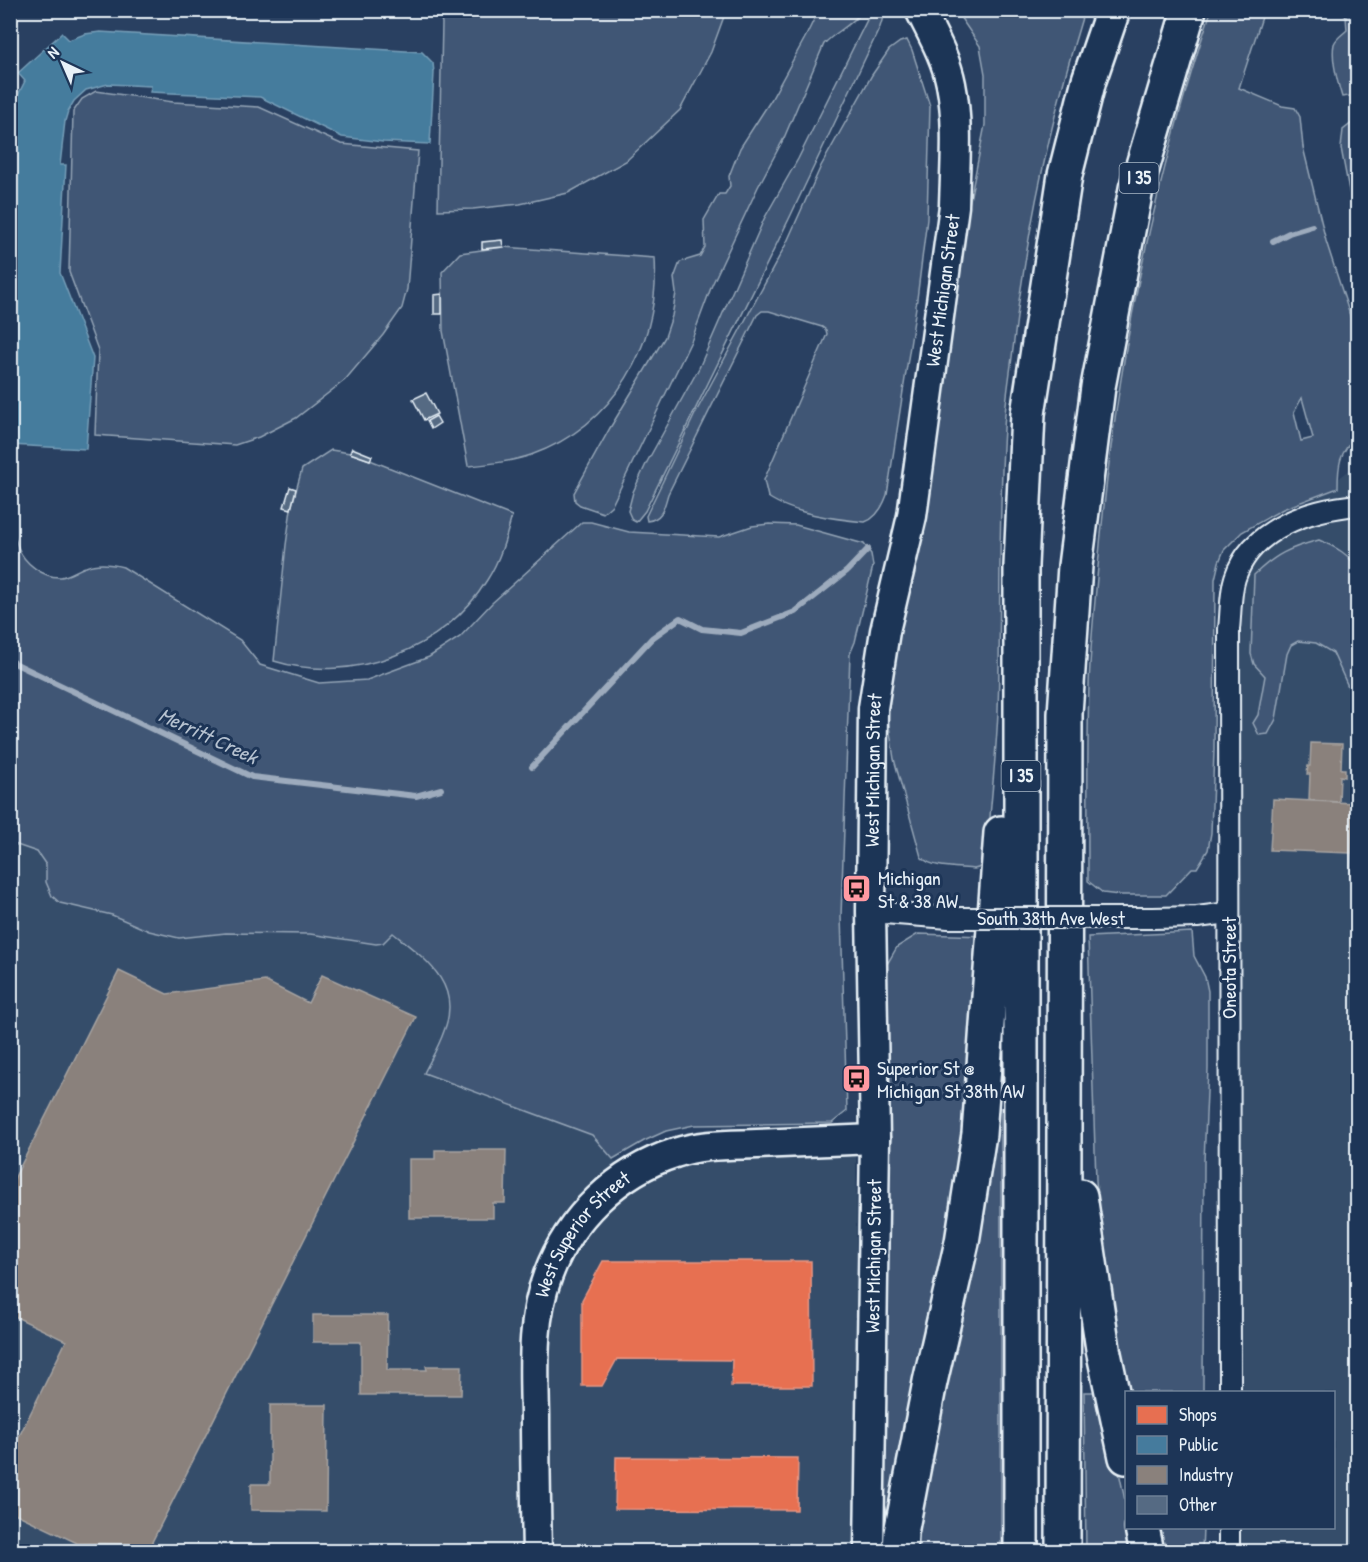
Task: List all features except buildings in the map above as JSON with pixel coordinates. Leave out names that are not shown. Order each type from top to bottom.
[{"type":"highway","name":"I 35","points":[[1021,1551],[1021,566],[1028,414],[1065,175],[1089,80],[1113,10]]},
{"type":"highway","name":"I 35","points":[[1063,1551],[1065,714],[1075,566],[1098,387],[1136,189],[1189,10]]},
{"type":"highway","points":[[900,1551],[901,1533],[930,1382],[962,1242],[979,1134],[1003,799],[1021,707]]},
{"type":"highway","points":[[1063,1084],[1102,1349],[1125,1452]]},
{"type":"highway","points":[[1142,1529],[1147,1551]]},
{"type":"street","name":"West Michigan Street","points":[[869,1551],[875,1139],[871,912],[873,708],[885,631],[912,516],[954,206],[955,132],[951,83],[935,39],[920,10]]},
{"type":"street","name":"Oneota Street","points":[[1230,1391],[1229,629],[1235,578],[1251,548],[1275,530],[1313,513],[1358,505]]},
{"type":"street","name":"South 38th Ave West","points":[[871,912],[949,918],[1153,918],[1197,917],[1229,913]]},
{"type":"street","name":"West Superior Street","points":[[537,1551],[534,1360],[537,1316],[548,1275],[566,1238],[586,1210],[611,1186],[640,1168],[676,1152],[709,1146],[875,1139]]},
{"type":"street","points":[[1229,1529],[1229,1551]]},
{"type":"shaded area","points":[[439,10],[726,11],[711,52],[680,110],[626,161],[568,193],[520,204],[438,210],[442,23]]},
{"type":"shaded area","points":[[879,10],[883,17],[880,27],[789,219],[645,511],[636,522],[632,520],[628,511],[633,492],[647,462],[699,368],[764,219],[798,159],[868,18],[873,12]]},
{"type":"shaded area","points":[[818,11],[862,11],[824,44],[784,138],[712,285],[692,339],[612,505],[603,513],[580,505],[575,501],[574,493],[665,337],[676,293],[674,278],[680,262],[700,256],[705,247],[704,220],[719,194],[725,194],[730,186],[729,176],[740,148],[771,100]]},
{"type":"shaded area","points":[[956,11],[1084,11],[1049,139],[1031,225],[1017,313],[1005,411],[1002,464],[996,748],[987,856],[981,866],[974,869],[939,866],[921,857],[894,759],[887,712],[894,650],[966,220],[985,125],[985,74],[980,46]]},
{"type":"shaded area","points":[[1211,11],[1264,11],[1239,88],[1282,106],[1295,108],[1300,117],[1303,147],[1326,241],[1357,337],[1357,436],[1343,453],[1338,472],[1338,488],[1283,509],[1242,532],[1224,550],[1215,579],[1214,751],[1211,833],[1208,850],[1197,868],[1192,868],[1166,895],[1119,895],[1103,893],[1088,881],[1088,710],[1092,632],[1104,505],[1124,362],[1152,220],[1189,80]],"holes":[[[1302,398],[1313,438],[1301,441],[1294,412]]]},
{"type":"shaded area","points":[[1342,11],[1357,11],[1357,95],[1342,97],[1335,71],[1333,50],[1336,40],[1347,30],[1346,17]]},
{"type":"shaded area","points":[[907,40],[930,106],[927,219],[887,495],[881,507],[873,518],[865,522],[802,512],[768,497],[764,480],[827,334],[822,327],[769,311],[762,311],[757,315],[668,494],[662,512],[656,518],[647,521],[646,516],[696,412],[786,244],[821,166],[872,75],[889,50]]},
{"type":"shaded area","points":[[96,91],[173,102],[259,107],[341,144],[418,151],[407,289],[402,308],[383,335],[345,380],[296,418],[259,437],[235,445],[95,435],[98,350],[69,272],[73,112],[82,99]]},
{"type":"shaded area","points":[[1357,119],[1357,233],[1341,148],[1343,130]]},
{"type":"shaded area","points":[[503,247],[655,258],[655,290],[650,321],[640,351],[626,378],[587,424],[561,441],[531,455],[468,466],[443,331],[442,272],[460,253]]},
{"type":"shaded area","points":[[331,450],[350,453],[370,460],[512,516],[492,572],[469,605],[447,626],[422,643],[394,656],[365,664],[334,668],[304,667],[274,661],[286,545],[291,509],[302,469]]},
{"type":"shaded area","points":[[1357,464],[1357,1551],[1229,1552],[1229,1529],[1335,1529],[1335,1391],[1230,1391],[1235,578],[1275,530]]},
{"type":"shaded area","points":[[11,483],[15,539],[25,559],[41,572],[61,577],[95,564],[123,567],[240,640],[260,665],[319,683],[367,680],[429,657],[460,637],[492,603],[582,522],[591,522],[629,532],[719,537],[752,526],[796,525],[864,544],[871,554],[873,566],[855,642],[850,654],[841,916],[847,1111],[832,1123],[694,1125],[666,1131],[613,1159],[592,1135],[424,1073],[444,1031],[449,1014],[449,1000],[438,974],[393,933],[383,943],[376,944],[310,934],[226,933],[179,938],[149,931],[112,915],[60,903],[52,896],[46,882],[46,865],[37,852],[11,843]]},
{"type":"shaded area","points":[[1319,540],[1347,556],[1357,571],[1357,894],[1350,881],[1355,756],[1354,723],[1350,691],[1333,653],[1316,643],[1298,641],[1291,645],[1287,654],[1276,719],[1268,734],[1259,735],[1253,723],[1258,715],[1265,676],[1254,664],[1251,654],[1254,575],[1284,553]]},
{"type":"shaded area","points":[[10,661],[393,933],[430,963],[443,979],[450,1002],[445,1029],[424,1073],[592,1135],[627,1176],[640,1168],[856,1140],[856,1551],[11,1551]]},
{"type":"shaded area","points":[[1192,932],[1194,956],[1205,977],[1208,991],[1208,1069],[1204,1161],[1203,1391],[1126,1391],[1100,1238],[1088,937]]},
{"type":"shaded area","points":[[918,934],[986,936],[973,1111],[892,1529],[883,1530],[885,968],[897,947]]},
{"type":"shaded area","points":[[996,1106],[1001,1108],[1001,1551],[908,1552]]},
{"type":"shaded area","points":[[1084,1392],[1102,1392],[1125,1500],[1125,1529],[1137,1551],[1086,1551]]},
{"type":"shaded area","points":[[1151,1529],[1203,1529],[1202,1551],[1157,1551]]},
{"type":"waterway","name":"Merritt Creek","points":[[1273,241],[1312,226]]},
{"type":"waterway","name":"Merritt Creek","points":[[532,767],[652,638],[680,618],[702,629],[741,633],[795,612],[847,571],[868,549]]},
{"type":"waterway","name":"Merritt Creek","points":[[10,661],[252,777],[416,796],[441,789]]},
{"type":"place","name":"Michigan St & 38 AW","points":[[857,889]]},
{"type":"place","name":"Superior St @ Michigan St 38th AW","points":[[856,1079]]}]
